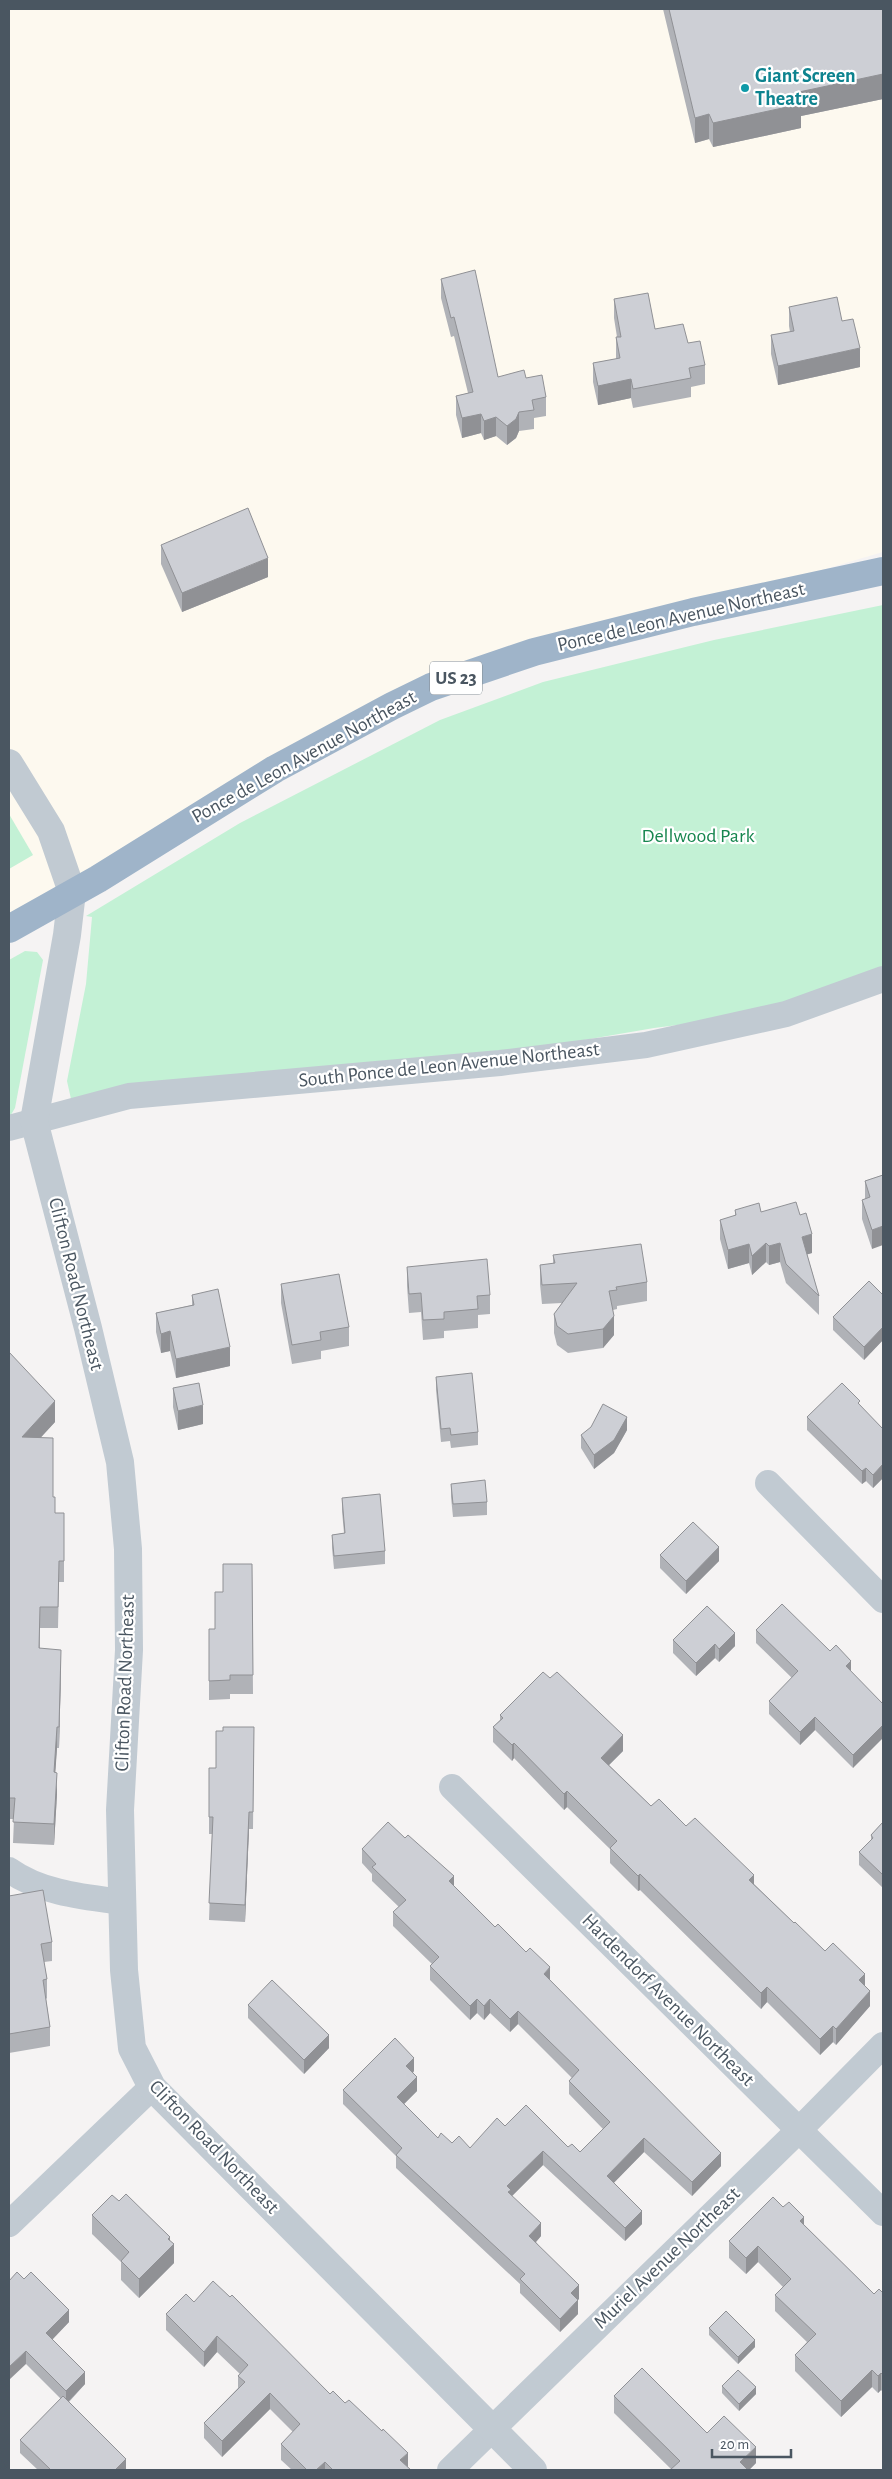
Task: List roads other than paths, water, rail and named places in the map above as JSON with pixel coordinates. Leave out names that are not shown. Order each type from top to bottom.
[{"type":"highway","name":"Ponce de Leon Avenue Northeast","points":[[9,930],[275,769],[431,687],[534,652],[693,612],[883,570]]},
{"type":"street","name":"Clifton Road Northeast","points":[[9,763],[51,831],[72,892],[67,935],[21,1124],[88,1328],[120,1462],[128,1549],[128,1650],[120,1810],[124,1970],[132,2048],[152,2087],[533,2470]]},
{"type":"street","name":"South Ponce de Leon Avenue Northeast","points":[[21,1124],[129,1096],[500,1063],[646,1045],[786,1014],[883,978]]},
{"type":"street","points":[[768,1483],[883,1600]]},
{"type":"street","name":"Hardendorf Avenue Northeast","points":[[452,1787],[883,2212]]},
{"type":"street","points":[[13,1878],[62,1893],[122,1902]]},
{"type":"street","name":"Muriel Avenue Northeast","points":[[450,2470],[799,2130],[883,2045]]},
{"type":"street","points":[[9,2224],[152,2087]]},
{"type":"place","name":"Giant Screen Theatre","points":[[745,88]]},
{"type":"park label","name":"Dellwood Park","points":[[698,836]]}]
